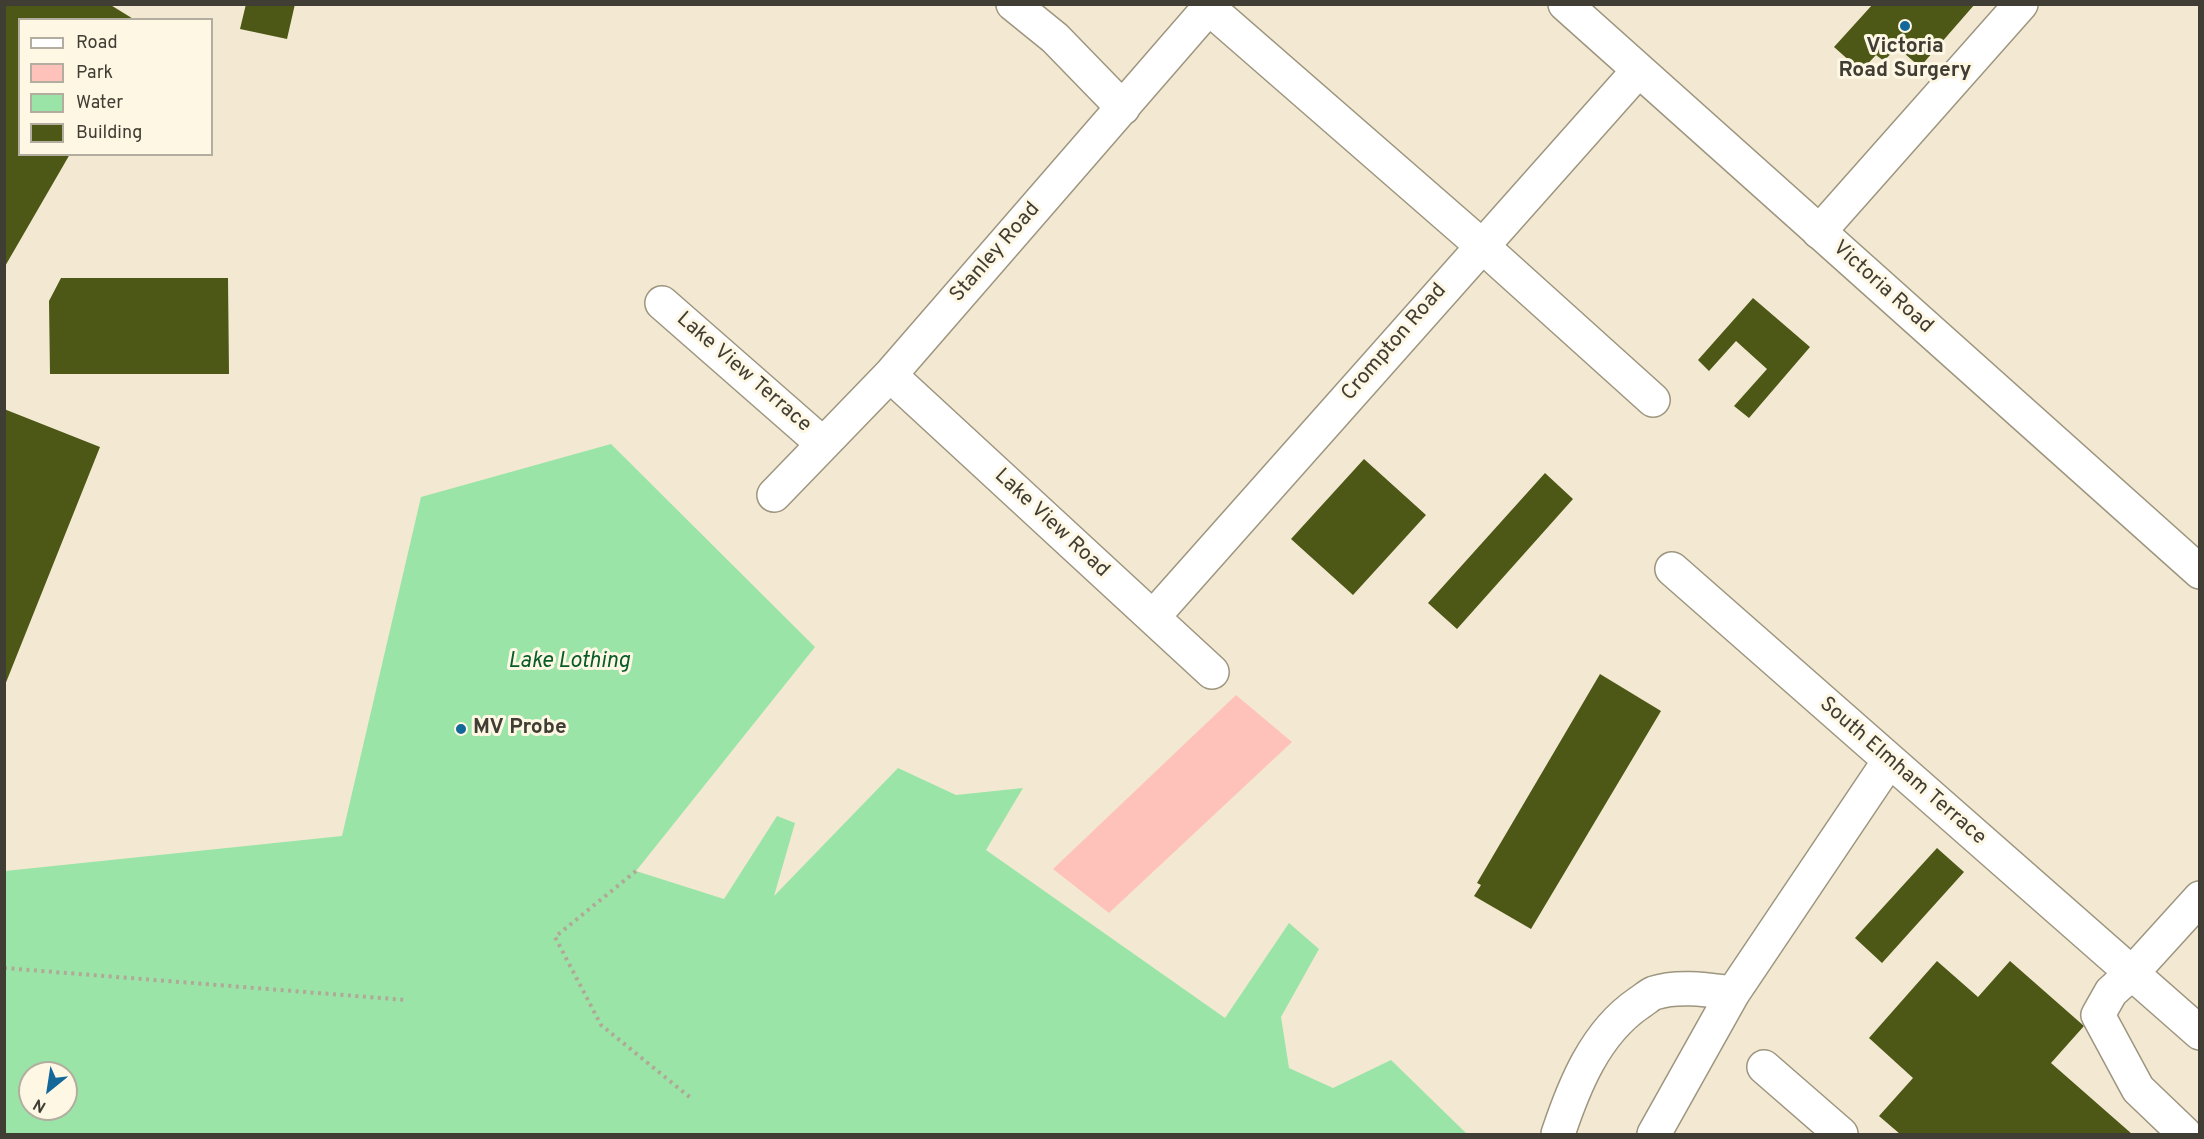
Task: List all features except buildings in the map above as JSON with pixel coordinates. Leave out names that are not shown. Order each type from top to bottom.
[{"type":"street","points":[[1013,4],[1055,38],[1123,108]]},
{"type":"street","name":"Victoria Road","points":[[1565,4],[2199,572]]},
{"type":"street","points":[[1819,232],[2021,4]]},
{"type":"street","points":[[1211,6],[1653,400]]},
{"type":"street","name":"Stanley Road","points":[[774,495],[890,375],[1211,6]]},
{"type":"street","name":"Crompton Road","points":[[1153,617],[1481,245],[1638,71]]},
{"type":"street","name":"Lake View Terrace","points":[[662,303],[824,444]]},
{"type":"street","name":"Lake View Road","points":[[890,375],[1212,672]]},
{"type":"street","name":"South Elmham Terrace","points":[[1672,569],[2199,1034]]},
{"type":"street","points":[[1654,1134],[1733,993],[1889,761]]},
{"type":"street","points":[[2185,1134],[2138,1089],[2098,1015],[2111,992],[2132,974],[2199,898]]},
{"type":"street","points":[[1558,1134],[1568,1103],[1592,1054],[1621,1015],[1654,993],[1691,989],[1733,993]]},
{"type":"street","points":[[1764,1067],[1841,1134]]},
{"type":"path","points":[[636,871],[555,937],[601,1025],[692,1100]]},
{"type":"path","points":[[4,968],[406,1000]]},
{"type":"green space","points":[[1236,695],[1292,742],[1109,913],[1053,869]]},
{"type":"water","name":"Lake Lothing","points":[[611,444],[815,647],[636,871],[724,899],[777,816],[795,823],[774,896],[898,768],[956,795],[1023,788],[986,850],[1225,1018],[1289,923],[1319,949],[1281,1017],[1289,1068],[1333,1088],[1391,1060],[1467,1134],[5,1134],[5,871],[342,836],[421,497]]},
{"type":"place","name":"Victoria Road Surgery","points":[[1905,26]]},
{"type":"place","name":"MV Probe","points":[[461,729]]}]
